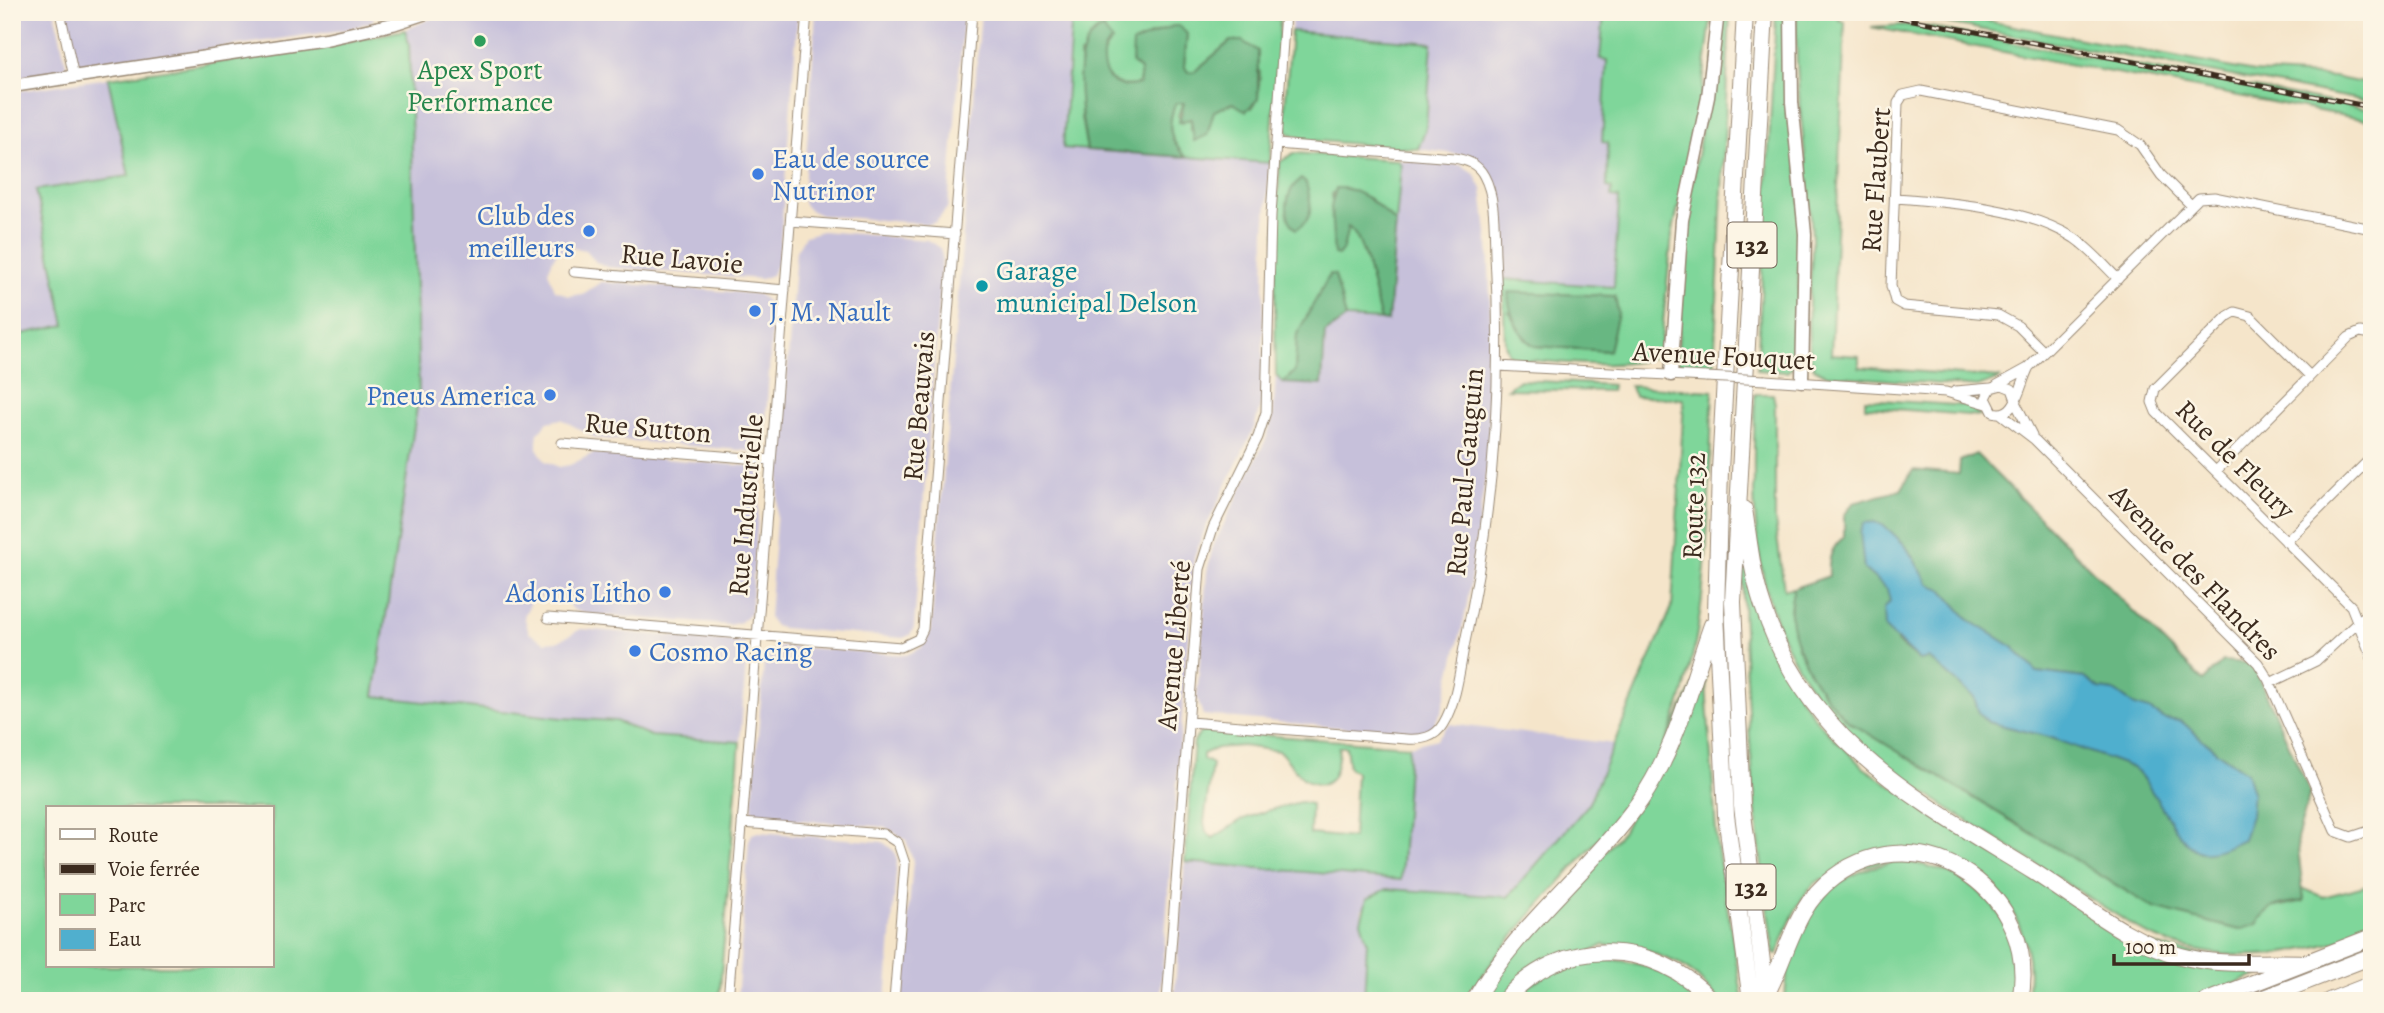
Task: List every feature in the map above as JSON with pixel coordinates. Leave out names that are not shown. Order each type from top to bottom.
[{"type":"highway","name":"Route 132","points":[[1745,12],[1720,470],[1716,613],[1726,815],[1762,999]]},
{"type":"highway","name":"Route 132","points":[[1762,999],[1738,748],[1733,602],[1765,12]]},
{"type":"highway","points":[[1739,478],[1754,574],[1774,637],[1808,698],[1859,755],[1940,814],[2158,948],[2216,963],[2303,963]]},
{"type":"highway","points":[[1474,1001],[1506,954],[1625,820],[1654,779],[1681,722],[1716,613]]},
{"type":"highway","points":[[1762,999],[1783,964],[1799,917],[1821,888],[1835,876],[1859,863],[1904,855],[1932,858],[1956,867],[1993,894],[2008,916],[2019,940],[2023,966],[2020,1001]]},
{"type":"highway","points":[[2207,1001],[2372,937]]},
{"type":"highway","points":[[1504,1001],[1527,978],[1548,965],[1578,955],[1608,951],[1632,953],[1662,963],[1691,980],[1712,1001]]},
{"type":"highway","points":[[2256,1001],[2372,956]]},
{"type":"highway","points":[[2329,1001],[2372,984]]},
{"type":"street","points":[[60,12],[74,77]]},
{"type":"street","points":[[12,86],[333,37],[429,12]]},
{"type":"street","name":"Rue Industrielle","points":[[728,1001],[807,12]]},
{"type":"street","name":"Rue Beauvais","points":[[757,635],[901,647],[914,643],[921,635],[972,12]]},
{"type":"street","name":"Avenue Liberté","points":[[1167,1001],[1203,556],[1213,528],[1262,429],[1266,412],[1269,247],[1285,12]]},
{"type":"street","points":[[1671,375],[1682,220],[1710,85],[1718,12]]},
{"type":"street","points":[[1791,12],[1791,89],[1806,252],[1802,382]]},
{"type":"street","name":"Rue Flaubert","points":[[2045,352],[2018,326],[1998,315],[1904,306],[1895,300],[1891,286],[1898,103],[1903,96],[1916,91],[2118,130],[2140,145],[2161,175],[2191,205]]},
{"type":"street","name":"Rue Paul-Gauguin","points":[[1189,722],[1406,739],[1423,739],[1439,730],[1445,720],[1458,675],[1485,537],[1495,436],[1498,366],[1492,218],[1487,183],[1477,166],[1454,158],[1276,144]]},
{"type":"street","points":[[2191,205],[2199,198],[2214,197],[2372,229]]},
{"type":"street","points":[[1895,198],[2015,214],[2040,222],[2077,240],[2118,279]]},
{"type":"street","name":"Avenue Fouquet","points":[[1498,366],[1947,392],[1994,386],[2029,367],[2191,205]]},
{"type":"street","points":[[792,221],[955,234]]},
{"type":"street","name":"Rue Lavoie","points":[[574,272],[785,290]]},
{"type":"street","name":"Rue de Fleury","points":[[2310,376],[2250,316],[2239,312],[2228,316],[2155,389],[2152,397],[2157,412],[2351,606],[2359,620],[2372,658]]},
{"type":"street","points":[[2216,471],[2353,335],[2372,334]]},
{"type":"street","name":"Avenue Fouquet","points":[[2015,401],[2029,367]]},
{"type":"street","points":[[1994,386],[2010,388],[2015,401],[2011,410],[2001,414],[1991,411],[1987,396],[1994,386]]},
{"type":"street","name":"Avenue Fouquet","points":[[1947,392],[1987,404]]},
{"type":"street","name":"Avenue des Flandres","points":[[2015,401],[2035,440]]},
{"type":"street","name":"Avenue des Flandres","points":[[2001,414],[2035,440],[2253,658],[2270,683],[2334,831],[2351,837],[2372,830]]},
{"type":"street","name":"Rue Sutton","points":[[562,443],[771,460]]},
{"type":"street","points":[[2286,542],[2372,457]]},
{"type":"street","points":[[2270,683],[2311,664],[2372,609]]},
{"type":"street","points":[[548,618],[757,635]]},
{"type":"street","points":[[742,823],[884,834],[898,843],[905,864],[894,1001]]},
{"type":"shaded area","points":[[12,12],[55,12],[66,65],[62,72],[12,79]]},
{"type":"shaded area","points":[[65,12],[374,12],[373,21],[349,29],[81,68],[77,63]]},
{"type":"shaded area","points":[[446,12],[798,12],[779,259],[772,275],[761,279],[607,267],[597,263],[585,250],[570,247],[555,255],[548,271],[555,290],[569,296],[583,294],[601,282],[758,294],[773,306],[765,436],[761,447],[752,451],[596,438],[561,419],[548,422],[538,433],[537,441],[537,448],[545,461],[559,467],[570,465],[594,453],[748,466],[758,470],[761,478],[751,605],[750,613],[741,622],[729,625],[588,614],[574,610],[560,596],[552,594],[532,600],[524,616],[529,633],[545,642],[559,641],[581,629],[743,642],[747,649],[740,742],[651,736],[616,721],[562,718],[374,696],[419,393],[409,44],[405,30]]},
{"type":"shaded area","points":[[816,12],[964,12],[948,207],[936,222],[929,224],[820,215],[803,203]]},
{"type":"shaded area","points":[[981,12],[1072,12],[1063,148],[1270,163],[1265,230],[1262,401],[1254,428],[1204,531],[1194,558],[1160,1001],[901,1001],[913,861],[906,840],[885,827],[762,817],[752,809],[764,662],[767,653],[781,646],[906,655],[921,648],[931,631]]},
{"type":"shaded area","points":[[1292,12],[1604,12],[1600,59],[1607,60],[1602,141],[1608,142],[1612,188],[1619,198],[1614,288],[1503,279],[1495,190],[1488,170],[1472,156],[1418,149],[1426,128],[1432,43],[1291,31]]},
{"type":"shaded area","points":[[108,78],[129,176],[65,325],[12,336],[12,92]]},
{"type":"shaded area","points":[[1398,160],[1461,165],[1474,173],[1482,189],[1488,241],[1492,351],[1488,459],[1466,611],[1442,710],[1433,726],[1426,731],[1410,734],[1203,715],[1197,698],[1207,572],[1213,546],[1267,437],[1273,415],[1276,375],[1283,383],[1322,385],[1325,332],[1346,318],[1388,320],[1401,166]]},
{"type":"shaded area","points":[[822,231],[927,240],[940,248],[942,256],[914,627],[910,635],[903,638],[782,628],[775,626],[769,618],[796,251],[805,236]]},
{"type":"shaded area","points":[[1449,724],[1615,744],[1588,805],[1507,897],[1387,889],[1362,909],[1361,921],[1367,941],[1364,1001],[1174,1001],[1185,862],[1400,880],[1409,746],[1437,739]]},
{"type":"shaded area","points":[[758,832],[883,842],[894,851],[897,860],[886,1001],[737,1001],[749,841],[752,834]]},
{"type":"green space","points":[[1072,12],[1113,12],[1112,19],[1138,27],[1151,12],[1214,12],[1280,19],[1270,163],[1186,157],[1180,151],[1170,125],[1176,103],[1184,103],[1178,115],[1182,123],[1191,118],[1191,130],[1207,135],[1213,111],[1233,103],[1252,108],[1258,99],[1260,72],[1230,41],[1194,72],[1188,72],[1184,66],[1187,34],[1173,26],[1149,35],[1132,63],[1141,71],[1139,84],[1119,84],[1106,74],[1102,58],[1112,41],[1080,54],[1081,118],[1087,150],[1063,148]]},
{"type":"green space","points":[[1604,12],[1712,12],[1699,114],[1672,235],[1660,352],[1650,358],[1615,364],[1518,359],[1509,354],[1505,344],[1503,279],[1614,287],[1619,198],[1611,197],[1612,188],[1607,187],[1608,143],[1602,142],[1607,60],[1600,59]],"holes":[[[1509,312],[1609,351],[1534,346],[1525,339]]]},
{"type":"green space","points":[[1722,12],[1730,12],[1714,368],[1695,368],[1677,361],[1687,213]]},
{"type":"green space","points":[[1776,12],[1787,12],[1800,204],[1797,363],[1787,372],[1757,370]]},
{"type":"green space","points":[[1797,12],[1841,12],[1839,20],[1845,22],[1831,354],[1859,356],[1859,367],[2001,378],[1978,387],[1827,375],[1814,368],[1808,323],[1812,238],[1797,69]]},
{"type":"green space","points":[[1887,12],[1940,12],[2254,72],[2334,77],[2372,85],[2372,102]]},
{"type":"green space","points":[[1173,26],[1180,26],[1187,34],[1184,66],[1188,72],[1194,72],[1231,41],[1242,41],[1258,51],[1258,99],[1246,111],[1233,103],[1214,111],[1207,135],[1194,141],[1191,119],[1179,122],[1184,103],[1176,103],[1171,118],[1171,132],[1176,145],[1186,157],[1087,150],[1079,82],[1084,48],[1091,36],[1103,28],[1112,41],[1104,49],[1106,73],[1115,83],[1130,86],[1139,84],[1141,71],[1132,63],[1133,43]]},
{"type":"green space","points":[[1871,27],[1929,27],[2372,110],[2372,121]]},
{"type":"green space","points":[[405,30],[409,44],[419,393],[374,696],[562,718],[616,721],[651,736],[740,742],[719,1001],[12,1001],[12,336],[65,325],[36,190],[129,176],[108,78],[305,50]]},
{"type":"green space","points":[[1291,31],[1432,43],[1426,128],[1418,149],[1308,140],[1288,133],[1284,120]]},
{"type":"green space","points":[[1294,153],[1398,160],[1401,166],[1396,223],[1369,198],[1345,188],[1332,193],[1334,254],[1347,226],[1354,233],[1364,256],[1381,320],[1346,318],[1335,276],[1297,334],[1295,371],[1283,383],[1276,375],[1277,215],[1280,162]]},
{"type":"green space","points":[[1301,179],[1306,183],[1310,209],[1307,220],[1296,229],[1289,217],[1287,203],[1292,190]]},
{"type":"green space","points":[[1336,188],[1345,188],[1361,194],[1396,223],[1388,321],[1381,320],[1365,256],[1348,227],[1343,249],[1338,255],[1334,254],[1331,207]]},
{"type":"green space","points":[[1330,274],[1335,275],[1346,318],[1325,333],[1322,385],[1283,383],[1295,371],[1297,334]]},
{"type":"green space","points":[[1508,292],[1615,296],[1618,313],[1609,351],[1534,346],[1522,335],[1515,322]]},
{"type":"green space","points":[[1519,380],[1612,385],[1611,391],[1507,389]]},
{"type":"green space","points":[[1630,386],[1713,391],[1703,587],[1686,684],[1670,730],[1649,774],[1630,802],[1510,940],[1466,1001],[1364,1001],[1367,941],[1361,921],[1367,899],[1387,889],[1508,897],[1588,805],[1672,607],[1684,399],[1635,396]]},
{"type":"green space","points":[[1755,394],[1773,394],[1775,404],[1775,521],[1784,589],[1794,588],[1790,609],[1799,649],[1848,721],[2154,908],[2258,924],[2267,909],[2304,901],[2302,888],[2323,897],[2372,884],[2372,929],[2317,947],[2261,955],[2205,952],[2178,946],[2150,936],[1954,813],[1883,762],[1851,734],[1823,704],[1799,669],[1779,629],[1765,584],[1757,537],[1754,489]]},
{"type":"green space","points":[[1865,399],[1969,406],[1981,416],[1865,407]]},
{"type":"green space","points":[[1976,454],[2203,681],[2223,661],[2249,663],[2254,667],[2310,792],[2297,839],[2304,901],[2271,908],[2258,924],[2239,930],[2154,908],[1848,721],[1824,693],[1803,660],[1796,642],[1791,605],[1794,588],[1829,576],[1831,554],[1844,537],[1844,516],[1853,503],[1901,490],[1913,470],[1959,474],[1960,461]],"holes":[[[1874,522],[1885,527],[1905,545],[1929,585],[1942,589],[1969,620],[2013,647],[2037,672],[2085,678],[2099,689],[2114,691],[2135,706],[2164,719],[2181,721],[2218,753],[2247,773],[2253,792],[2158,797],[2134,768],[2049,737],[1988,722],[1979,713],[1974,697],[1929,658],[1919,660],[1897,642],[1888,589],[1864,569],[1863,555]]]},
{"type":"green space","points":[[1742,555],[1746,555],[1799,696],[1817,721],[1864,768],[2132,941],[2273,970],[2186,1001],[2026,1001],[2028,957],[2016,918],[2005,900],[1991,884],[1974,871],[1929,851],[1820,880],[1799,903],[1778,954],[1774,954],[1760,855],[1751,755]]},
{"type":"green space","points":[[1701,670],[1705,670],[1717,846],[1743,1001],[1719,1001],[1698,977],[1678,963],[1645,950],[1604,945],[1497,1001],[1481,1001],[1497,974],[1623,831]]},
{"type":"green space","points":[[1201,732],[1409,746],[1401,880],[1185,862],[1194,741]],"holes":[[[1242,746],[1279,751],[1302,777],[1315,784],[1323,784],[1333,777],[1339,747],[1346,747],[1349,768],[1356,772],[1353,838],[1310,834],[1311,804],[1300,802],[1241,820],[1213,838],[1206,832],[1204,822],[1212,764],[1203,759],[1203,754],[1217,748]]]},
{"type":"green space","points":[[1895,862],[1940,870],[1978,891],[1993,906],[2014,945],[2018,968],[2013,1001],[1785,1001],[1787,975],[1793,951],[1801,929],[1813,909],[1847,878],[1869,868]]},
{"type":"green space","points":[[1609,959],[1659,971],[1680,983],[1702,1001],[1513,1001],[1534,983],[1556,971],[1581,963]]},
{"type":"water","points":[[1874,522],[1885,526],[1905,545],[1929,584],[1942,589],[1969,620],[2013,647],[2037,672],[2085,678],[2099,689],[2114,691],[2135,706],[2164,719],[2181,721],[2218,753],[2247,773],[2253,792],[2251,816],[2243,839],[2206,852],[2192,848],[2134,768],[2049,737],[1988,722],[1979,713],[1974,697],[1929,658],[1919,660],[1885,628],[1884,608],[1890,601],[1887,589],[1864,569],[1860,532],[1864,523]]},
{"type":"railway","points":[[1871,12],[2372,107]]},
{"type":"place","name":"Apex Sport Performance","points":[[480,41]]},
{"type":"place","name":"Eau de source Nutrinor","points":[[758,174]]},
{"type":"place","name":"Club des meilleurs","points":[[589,231]]},
{"type":"place","name":"Garage municipal Delson","points":[[982,286]]},
{"type":"place","name":"J. M. Nault","points":[[755,311]]},
{"type":"place","name":"Pneus America","points":[[550,395]]},
{"type":"place","name":"Adonis Litho","points":[[665,592]]},
{"type":"place","name":"Cosmo Racing","points":[[635,651]]}]
